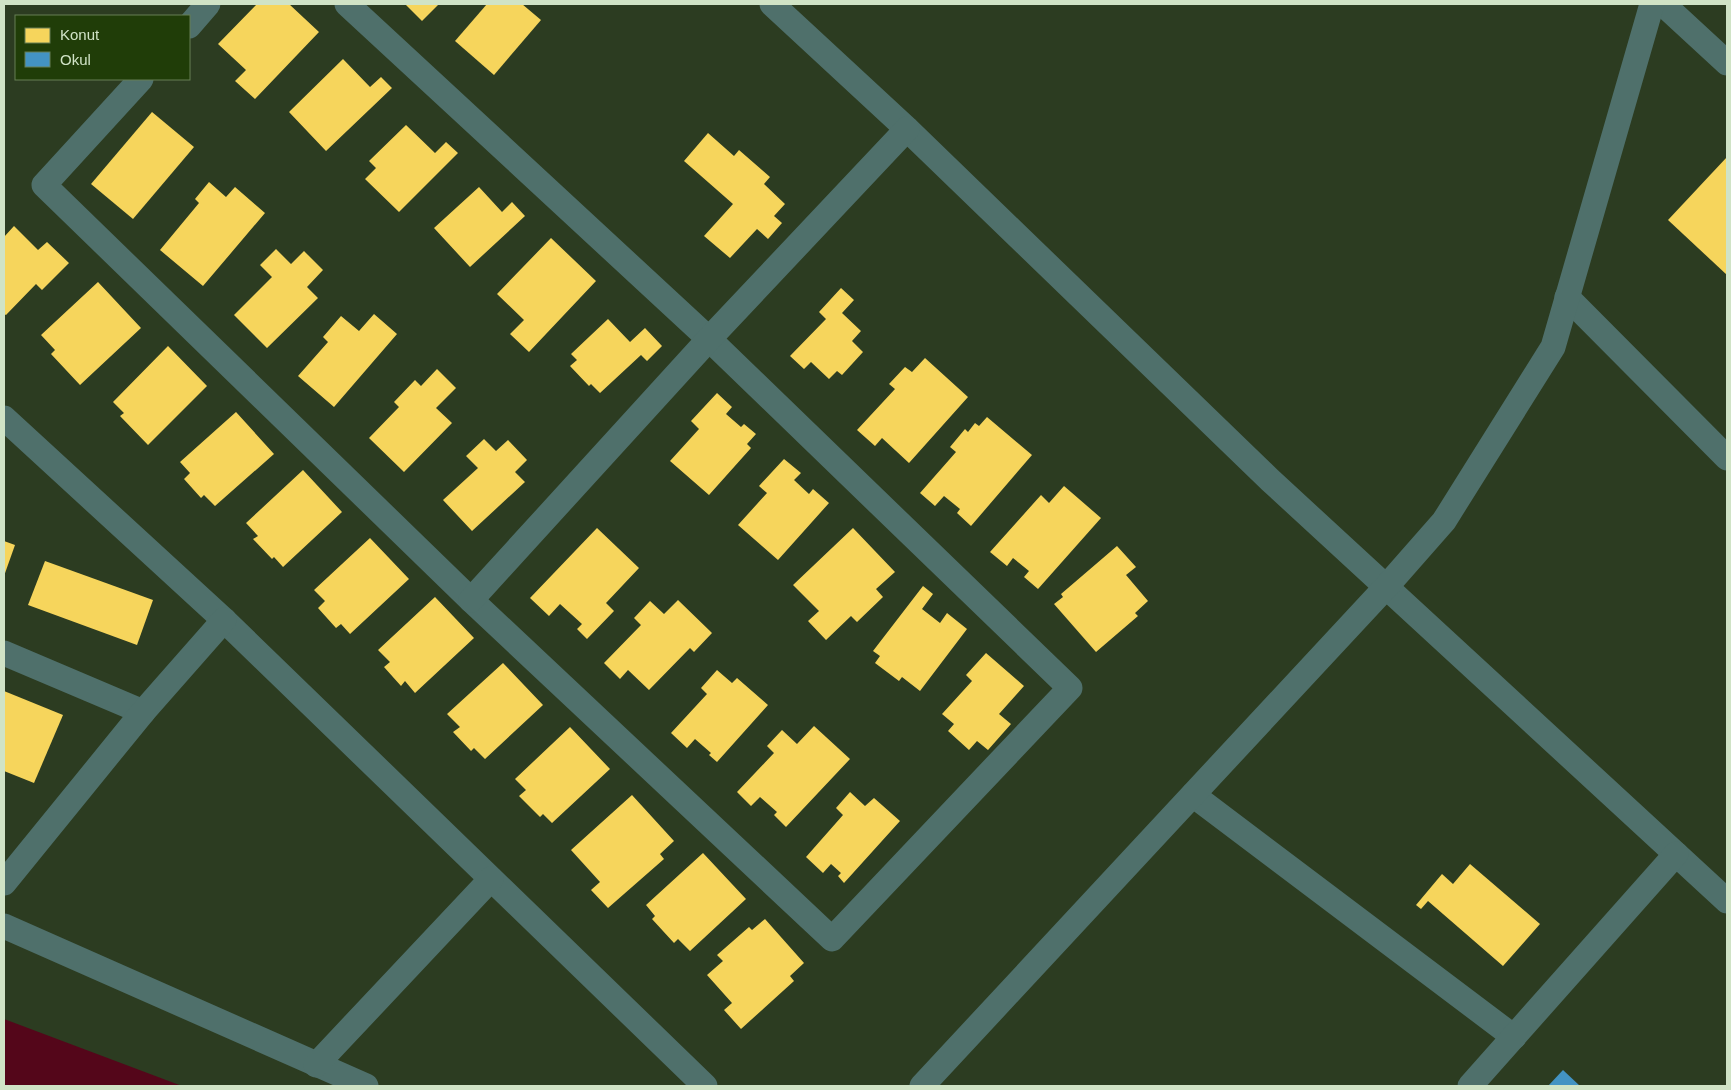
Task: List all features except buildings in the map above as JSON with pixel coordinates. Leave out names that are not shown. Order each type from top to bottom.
[{"type":"street","points":[[190,25],[208,4]]},
{"type":"street","points":[[140,80],[44,185],[471,600],[832,939],[1070,688],[709,339],[347,4]]},
{"type":"street","points":[[772,4],[907,129],[1270,480],[1727,901]]},
{"type":"street","points":[[922,1086],[1386,587],[1444,521],[1553,347],[1652,4]]},
{"type":"street","points":[[1663,4],[1727,63]]},
{"type":"street","points":[[471,600],[709,339],[907,129]]},
{"type":"street","points":[[1567,297],[1727,458]]},
{"type":"street","points":[[4,418],[224,620],[705,1086]]},
{"type":"street","points":[[4,884],[143,712],[224,620]]},
{"type":"street","points":[[4,654],[143,712]]},
{"type":"street","points":[[1193,795],[1514,1037]]},
{"type":"street","points":[[1470,1086],[1676,854]]},
{"type":"street","points":[[316,1065],[491,879]]},
{"type":"street","points":[[4,926],[366,1086]]},
{"type":"shaded area","points":[[4,1019],[182,1086],[4,1086]]}]
